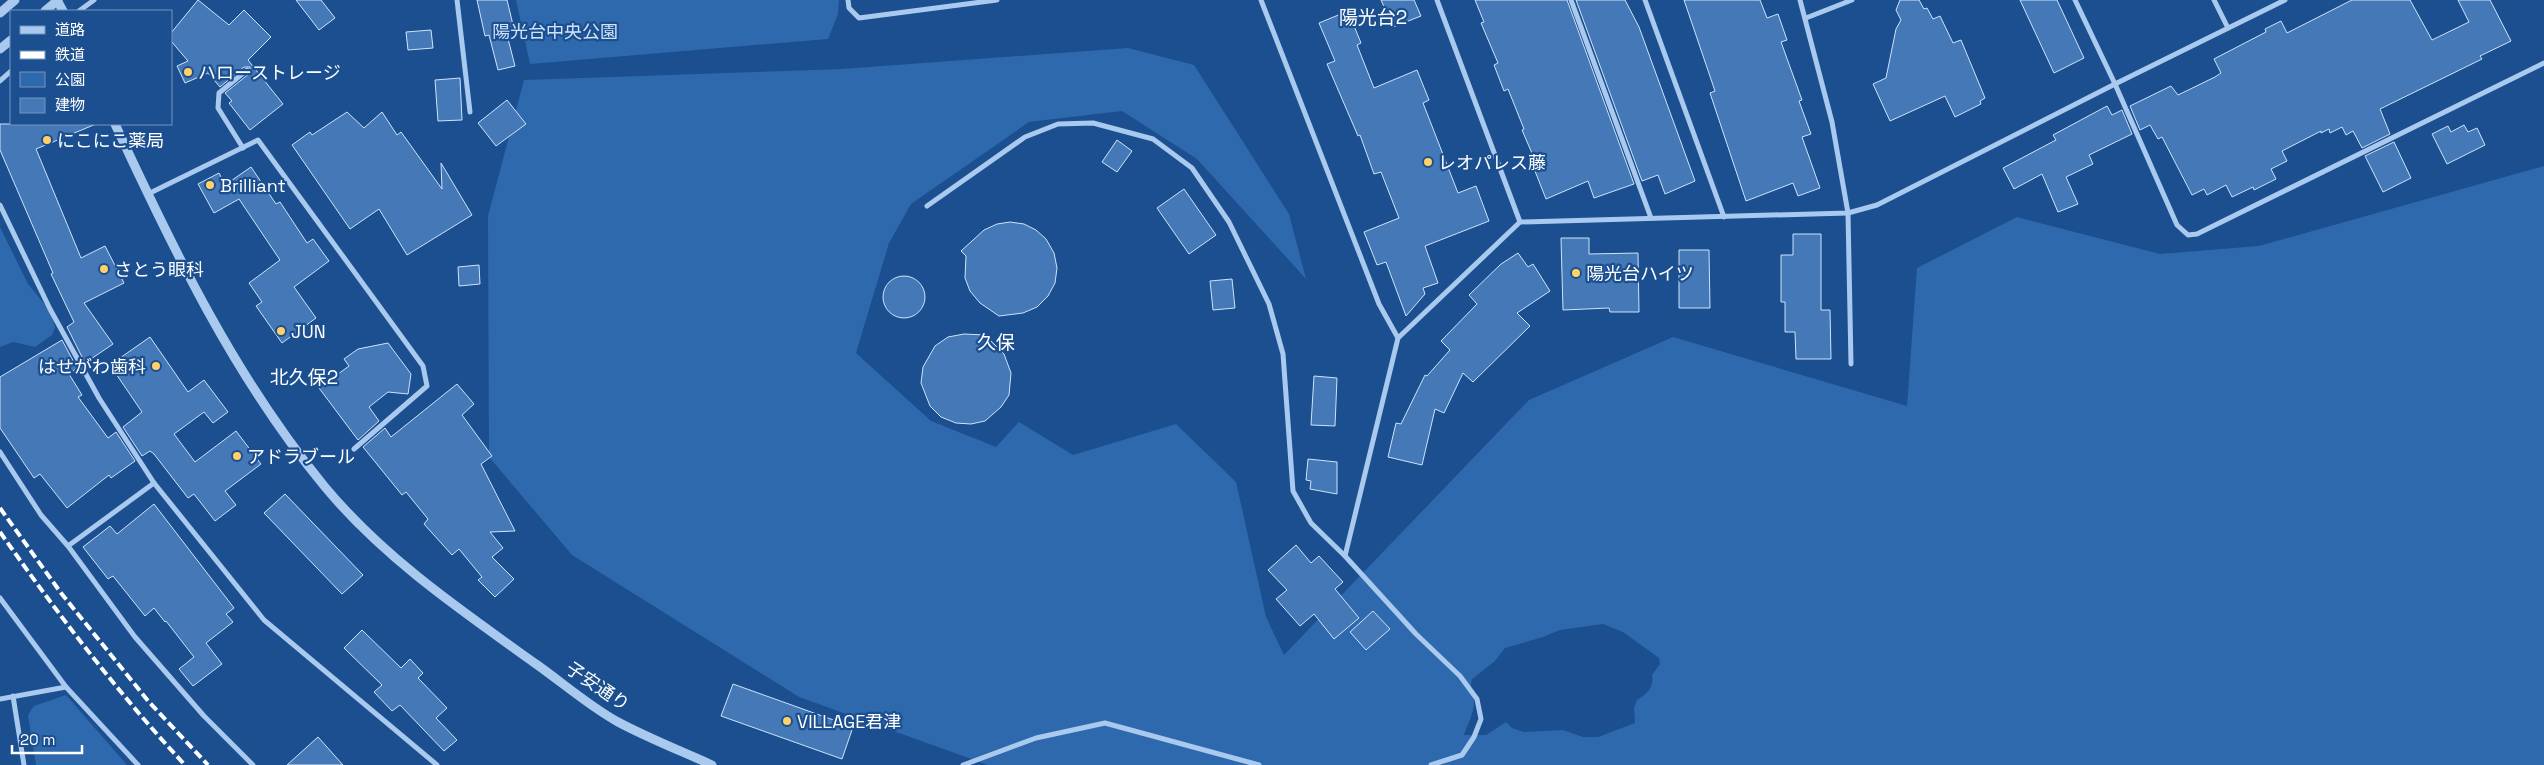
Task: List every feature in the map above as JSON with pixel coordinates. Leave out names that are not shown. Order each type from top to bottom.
[{"type":"street","points":[[0,12],[15,0]]},
{"type":"street","points":[[46,10],[58,0]]},
{"type":"street","points":[[80,10],[94,0]]},
{"type":"street","points":[[457,0],[470,112]]},
{"type":"street","points":[[848,0],[849,8],[859,18],[997,0]]},
{"type":"street","points":[[1261,0],[1379,304],[1398,338]]},
{"type":"street","points":[[1437,0],[1520,222]]},
{"type":"street","points":[[1571,0],[1651,218]]},
{"type":"street","points":[[1645,0],[1724,217]]},
{"type":"street","points":[[1800,0],[1832,122],[1848,213],[1851,364]]},
{"type":"street","points":[[1806,18],[1852,0]]},
{"type":"street","points":[[2075,0],[2115,84],[2177,225],[2188,235],[2197,234],[2544,63]]},
{"type":"street","points":[[2214,0],[2228,28]]},
{"type":"street","points":[[1345,556],[1398,338],[1520,222],[1848,213],[1877,205],[2285,0]]},
{"type":"street","points":[[0,49],[10,41]]},
{"type":"street","points":[[243,148],[218,108],[219,93],[247,70]]},
{"type":"street","points":[[0,81],[10,72]]},
{"type":"street","points":[[927,206],[1026,137],[1058,124],[1093,123],[1154,139],[1192,168],[1229,222],[1269,304],[1283,354],[1293,491],[1311,523],[1345,556],[1416,634],[1460,676],[1477,699],[1481,719],[1474,737],[1462,755],[1431,765]]},
{"type":"street","name":"子安通り","points":[[114,125],[166,236],[224,342],[283,433],[326,488],[376,543],[474,619],[617,721],[712,765]]},
{"type":"street","points":[[147,194],[258,140],[423,366],[427,386],[354,449]]},
{"type":"street","points":[[0,205],[50,309],[99,398],[154,483],[264,620],[437,765]]},
{"type":"street","points":[[0,452],[41,515],[68,546],[136,637],[204,716],[253,765]]},
{"type":"street","points":[[68,546],[154,483]]},
{"type":"street","points":[[0,598],[66,687],[138,765]]},
{"type":"street","points":[[0,698],[66,687]]},
{"type":"street","points":[[13,696],[24,765]]},
{"type":"street","points":[[963,765],[1036,738],[1105,723],[1260,765]]},
{"type":"green space","name":"陽光台中央公園","points":[[516,0],[839,0],[838,14],[828,39],[530,64]]},
{"type":"green space","points":[[1128,48],[1194,65],[1289,214],[1306,279],[1197,159],[1122,111],[1029,122],[911,204],[889,243],[856,353],[931,421],[996,447],[1019,422],[1073,455],[1176,424],[1236,482],[1266,617],[1284,655],[1529,400],[1673,337],[1907,406],[1917,268],[2017,217],[2160,254],[2259,246],[2544,166],[2544,765],[988,765],[799,697],[572,555],[489,457],[488,216],[524,80],[842,69]],"holes":[[[1603,624],[1623,632],[1659,658],[1660,664],[1652,675],[1652,684],[1649,690],[1637,700],[1634,708],[1635,723],[1598,737],[1583,737],[1563,730],[1524,732],[1512,728],[1506,722],[1486,735],[1464,735],[1473,708],[1472,679],[1495,661],[1505,648],[1560,630]]]},
{"type":"green space","points":[[0,227],[28,284],[50,311],[55,327],[52,335],[35,347],[13,342],[0,347]]},
{"type":"green space","points":[[66,695],[127,765],[36,765],[28,715],[34,706]]},
{"type":"building","points":[[198,0],[229,25],[244,10],[271,37],[248,60],[283,104],[250,130],[229,103],[232,101],[225,93],[250,73],[250,67],[244,67],[220,87],[208,73],[185,83],[177,66],[188,61],[172,42],[172,32]]},
{"type":"building","points":[[296,0],[321,0],[335,18],[319,30]]},
{"type":"building","points":[[477,0],[507,0],[514,29],[506,31],[515,66],[498,70],[489,35],[485,36]]},
{"type":"building","points":[[1381,0],[1414,0],[1421,16],[1393,27]]},
{"type":"building","points":[[1475,0],[1567,0],[1634,184],[1594,198],[1588,181],[1546,199],[1533,166],[1537,165],[1522,130],[1524,129],[1508,89],[1504,91],[1494,65],[1498,63],[1481,23],[1484,22]]},
{"type":"building","points":[[1576,0],[1625,0],[1639,27],[1695,181],[1665,194],[1658,175],[1642,181]]},
{"type":"building","points":[[1684,0],[1760,0],[1767,18],[1778,14],[1787,40],[1781,42],[1802,100],[1799,101],[1811,134],[1802,137],[1820,188],[1798,196],[1793,183],[1746,201],[1710,93],[1715,91]]},
{"type":"building","points":[[1900,0],[1919,0],[1924,9],[1927,8],[1933,19],[1940,16],[1953,43],[1961,40],[1985,98],[1980,101],[1981,104],[1955,117],[1945,96],[1890,121],[1873,84],[1886,78],[1896,29],[1901,20],[1896,10]]},
{"type":"building","points":[[2020,0],[2057,0],[2084,58],[2054,73]]},
{"type":"building","points":[[2352,0],[2410,0],[2432,40],[2469,22],[2458,0],[2490,0],[2511,41],[2480,56],[2482,59],[2380,109],[2390,134],[2362,148],[2353,131],[2346,135],[2342,127],[2330,133],[2329,129],[2321,133],[2321,131],[2282,151],[2287,161],[2271,169],[2276,179],[2254,190],[2253,187],[2232,197],[2226,185],[2207,195],[2204,189],[2192,195],[2162,137],[2158,139],[2150,125],[2140,130],[2130,106],[2171,86],[2178,95],[2215,77],[2221,73],[2214,59],[2266,32],[2265,29],[2281,21],[2287,33]]},
{"type":"building","points":[[1348,11],[1361,43],[1357,45],[1374,88],[1417,70],[1429,100],[1423,103],[1458,193],[1476,186],[1489,221],[1425,246],[1438,283],[1423,288],[1425,294],[1406,316],[1386,262],[1377,265],[1364,232],[1399,218],[1381,172],[1374,174],[1360,135],[1358,136],[1327,64],[1335,61],[1319,23]]},
{"type":"building","points":[[431,30],[433,48],[408,50],[406,32]]},
{"type":"building","points":[[460,78],[462,120],[438,121],[435,80]]},
{"type":"building","points":[[507,100],[526,124],[496,146],[478,123]]},
{"type":"building","points":[[2107,106],[2112,115],[2122,110],[2132,134],[2089,155],[2093,164],[2066,177],[2078,204],[2058,212],[2042,174],[2014,189],[2003,168],[2056,140],[2053,135]]},
{"type":"building","points":[[347,112],[364,128],[382,112],[397,135],[401,132],[442,189],[441,163],[472,215],[407,255],[379,209],[350,229],[292,145],[310,132],[312,135]]},
{"type":"building","points":[[0,124],[94,125],[36,149],[81,258],[105,246],[124,283],[84,303],[113,344],[85,363],[67,327],[74,322],[51,274],[53,273],[0,150]]},
{"type":"building","points":[[2464,125],[2468,132],[2477,128],[2485,145],[2447,164],[2432,134],[2448,126],[2451,132]]},
{"type":"building","points":[[1117,140],[1132,151],[1117,172],[1102,162]]},
{"type":"building","points":[[2394,142],[2411,178],[2383,192],[2365,156]]},
{"type":"building","points":[[251,167],[276,204],[280,202],[307,243],[313,239],[329,261],[294,287],[316,318],[282,343],[256,306],[262,302],[249,283],[280,260],[239,199],[214,213],[198,184],[219,173],[225,185]]},
{"type":"building","points":[[1184,189],[1216,235],[1189,254],[1157,208]]},
{"type":"building","points":[[1010,222],[1024,224],[1036,230],[1046,239],[1054,253],[1057,268],[1055,283],[1048,296],[1037,307],[1023,313],[999,316],[980,303],[970,291],[965,278],[966,256],[961,251],[984,230],[997,224]]},
{"type":"building","points":[[1793,234],[1821,234],[1821,310],[1830,310],[1831,359],[1796,359],[1795,332],[1785,332],[1785,302],[1781,302],[1781,255],[1793,255]]},
{"type":"building","points":[[1561,238],[1589,238],[1589,254],[1638,253],[1639,312],[1610,312],[1609,308],[1563,310]]},
{"type":"building","points":[[1679,250],[1709,250],[1710,308],[1679,308]]},
{"type":"building","points":[[1518,253],[1528,267],[1533,264],[1550,291],[1517,313],[1530,326],[1473,382],[1463,373],[1444,413],[1435,409],[1422,465],[1388,457],[1396,423],[1401,424],[1425,375],[1427,376],[1450,350],[1441,341],[1477,304],[1469,295],[1501,264]]},
{"type":"building","points":[[479,265],[480,284],[459,286],[458,267]]},
{"type":"building","points":[[908,276],[916,279],[922,285],[925,297],[922,309],[916,315],[900,318],[892,315],[886,309],[883,293],[886,285],[892,279]]},
{"type":"building","points":[[1232,279],[1235,308],[1213,310],[1210,281]]},
{"type":"building","points":[[964,334],[985,335],[1004,354],[1011,373],[1009,395],[1001,407],[985,421],[971,424],[956,423],[941,417],[930,406],[921,383],[923,367],[935,346],[948,337]]},
{"type":"building","points":[[150,337],[188,392],[204,380],[228,412],[213,423],[204,412],[174,434],[195,462],[236,431],[261,464],[225,491],[236,505],[215,521],[194,494],[188,498],[154,454],[150,451],[142,456],[123,427],[142,412],[110,365]]},
{"type":"building","points":[[62,340],[77,368],[69,374],[82,395],[78,397],[108,438],[116,432],[135,461],[111,478],[109,475],[67,508],[40,474],[34,478],[0,428],[0,377]]},
{"type":"building","points":[[388,343],[411,374],[408,394],[388,392],[369,407],[379,421],[358,440],[319,388],[349,366],[344,359],[358,349]]},
{"type":"building","points":[[1314,376],[1337,378],[1335,426],[1311,425]]},
{"type":"building","points":[[457,384],[474,404],[462,415],[492,456],[481,464],[515,531],[490,532],[503,548],[492,557],[514,579],[495,597],[478,580],[482,577],[459,549],[452,555],[424,524],[428,519],[406,492],[402,495],[363,447],[385,428],[391,437]]},
{"type":"building","points":[[1308,459],[1337,462],[1337,494],[1310,489],[1311,481],[1306,480]]},
{"type":"building","points":[[285,494],[363,575],[342,594],[264,513]]},
{"type":"building","points":[[154,504],[234,608],[226,614],[233,622],[206,643],[222,664],[193,686],[179,669],[194,657],[166,621],[154,608],[145,616],[113,576],[108,579],[83,547],[110,526],[117,534]]},
{"type":"building","points":[[1296,545],[1311,563],[1319,556],[1343,582],[1335,589],[1359,618],[1334,639],[1314,614],[1300,626],[1276,599],[1287,590],[1268,570]]},
{"type":"building","points":[[1373,611],[1390,629],[1366,650],[1350,632]]},
{"type":"building","points":[[362,630],[401,668],[410,659],[423,673],[418,678],[447,708],[436,718],[457,740],[444,751],[400,705],[392,711],[374,692],[382,685],[344,648]]},
{"type":"building","name":"VILLAGE君津","points":[[733,684],[853,727],[842,759],[721,716]]},
{"type":"building","points":[[318,737],[343,765],[287,765]]},
{"type":"railway","points":[[0,508],[61,593],[149,702],[208,765]]},
{"type":"railway","points":[[0,532],[88,652],[185,765]]},
{"type":"place","name":"ハローストレージ","points":[[188,72]]},
{"type":"place","name":"にこにこ薬局","points":[[47,140]]},
{"type":"place","name":"レオパレス藤","points":[[1428,162]]},
{"type":"place","name":"Brilliant","points":[[210,185]]},
{"type":"place","name":"さとう眼科","points":[[104,269]]},
{"type":"place","name":"陽光台ハイツ","points":[[1576,273]]},
{"type":"place","name":"JUN","points":[[281,331]]},
{"type":"place","name":"はせがわ歯科","points":[[156,366]]},
{"type":"place","name":"アドラブール","points":[[237,456]]},
{"type":"place","name":"VILLAGE君津","points":[[787,721]]},
{"type":"district","name":"陽光台2","points":[[1373,17]]},
{"type":"district","name":"久保","points":[[996,342]]},
{"type":"district","name":"北久保2","points":[[304,377]]}]
